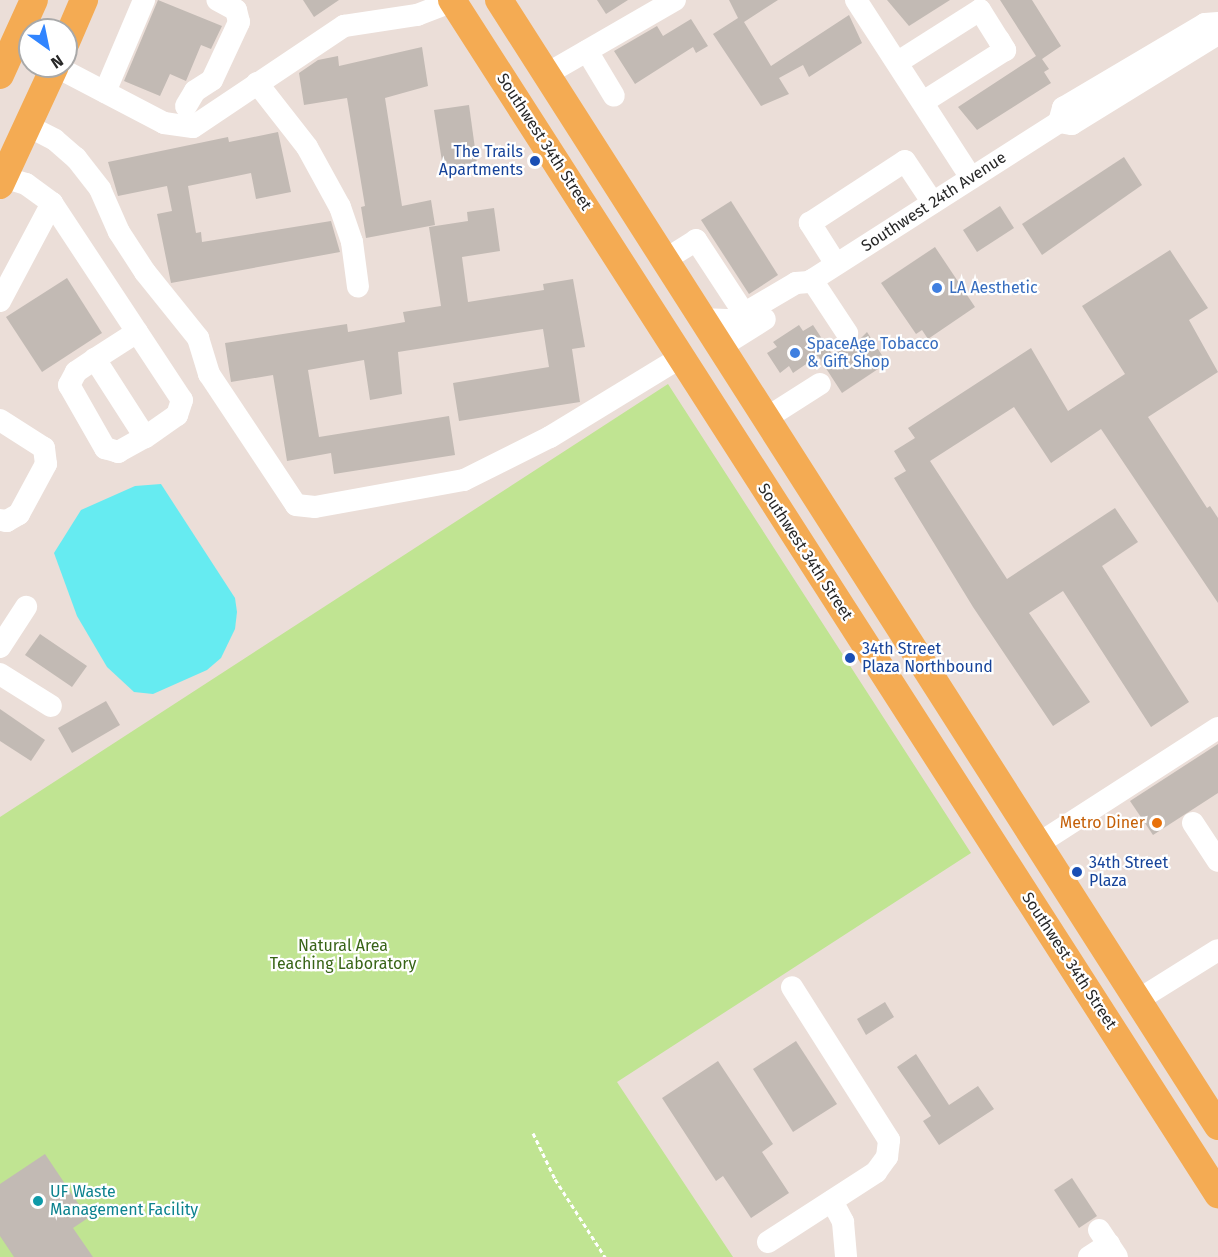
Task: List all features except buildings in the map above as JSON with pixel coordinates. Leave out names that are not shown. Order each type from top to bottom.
[{"type":"main road","points":[[34,0],[0,75],[42,94]]},
{"type":"main road","points":[[76,18],[84,0]]},
{"type":"main road","name":"Southwest 34th Street","points":[[453,0],[1218,1194]]},
{"type":"main road","points":[[499,0],[663,261],[1218,1126]]},
{"type":"main road","points":[[478,40],[519,70],[545,75]]},
{"type":"main road","points":[[2,181],[49,78]]},
{"type":"main road","points":[[588,212],[627,242],[690,336],[719,348]]},
{"type":"main road","points":[[681,357],[708,370],[722,386],[793,492],[820,506]]},
{"type":"main road","points":[[1036,911],[1066,930],[1113,996],[1138,1000]]},
{"type":"street","points":[[105,92],[144,0]]},
{"type":"street","points":[[186,105],[195,91],[212,80],[239,22],[236,10],[217,0]]},
{"type":"street","points":[[78,78],[164,123],[181,128],[193,127],[344,26],[417,15],[453,0]]},
{"type":"street","points":[[545,75],[675,0]]},
{"type":"street","points":[[856,0],[971,178]]},
{"type":"street","points":[[898,62],[980,10],[999,40],[1005,50],[923,102]]},
{"type":"street","name":"Southwest 24th Avenue","points":[[1059,122],[1063,108],[1205,24],[1218,23]]},
{"type":"street","name":"Southwest 24th Avenue","points":[[719,348],[803,294],[811,281],[836,264],[1059,122],[1072,123],[1218,34]]},
{"type":"street","points":[[586,51],[614,96]]},
{"type":"street","points":[[257,83],[307,147],[340,207],[352,242],[358,287]]},
{"type":"street","points":[[28,126],[55,140],[76,158],[100,189],[119,232],[145,272],[198,338],[209,374],[296,505],[315,507],[464,480],[550,438],[681,357]]},
{"type":"street","points":[[836,264],[810,223],[905,161],[933,203]]},
{"type":"street","points":[[2,181],[26,184],[52,203],[182,400],[177,415],[118,452],[105,448],[69,385],[76,372],[137,332]]},
{"type":"street","points":[[0,301],[52,203]]},
{"type":"street","points":[[663,261],[696,240],[745,315]]},
{"type":"street","points":[[695,310],[723,281]]},
{"type":"street","points":[[811,281],[847,333]]},
{"type":"street","name":"Southwest 24th Avenue","points":[[695,310],[733,320],[796,283],[811,281]]},
{"type":"street","points":[[95,359],[145,437]]},
{"type":"street","points":[[765,419],[820,384]]},
{"type":"street","points":[[0,420],[44,448],[46,464],[19,514],[7,521],[0,520]]},
{"type":"street","points":[[0,647],[26,607]]},
{"type":"street","points":[[0,674],[51,706]]},
{"type":"street","points":[[1038,843],[1218,728]]},
{"type":"street","points":[[1193,823],[1218,861]]},
{"type":"street","points":[[1138,1000],[1218,950]]},
{"type":"street","points":[[768,1242],[876,1172],[887,1157],[889,1140],[792,987]]},
{"type":"street","points":[[832,1201],[843,1222],[846,1257]]},
{"type":"street","points":[[1089,1257],[1108,1244]]},
{"type":"path","points":[[533,1133],[555,1179],[605,1257]]},
{"type":"green space","name":"Natural Area Teaching Laboratory","points":[[668,384],[971,853],[617,1082],[733,1257],[0,1257],[0,817]]},
{"type":"water","points":[[161,484],[235,598],[237,612],[235,629],[221,658],[207,670],[153,694],[134,692],[107,667],[77,616],[54,553],[81,510],[135,486]]},
{"type":"place","name":"The Trails Apartments","points":[[535,161]]},
{"type":"place","name":"LA Aesthetic","points":[[937,288]]},
{"type":"place","name":"SpaceAge Tobacco & Gift Shop","points":[[795,353]]},
{"type":"place","name":"34th Street Plaza Northbound","points":[[850,658]]},
{"type":"place","name":"Metro Diner","points":[[1157,823]]},
{"type":"place","name":"34th Street Plaza","points":[[1077,872]]},
{"type":"place","name":"UF Waste Management Facility","points":[[38,1201]]}]
